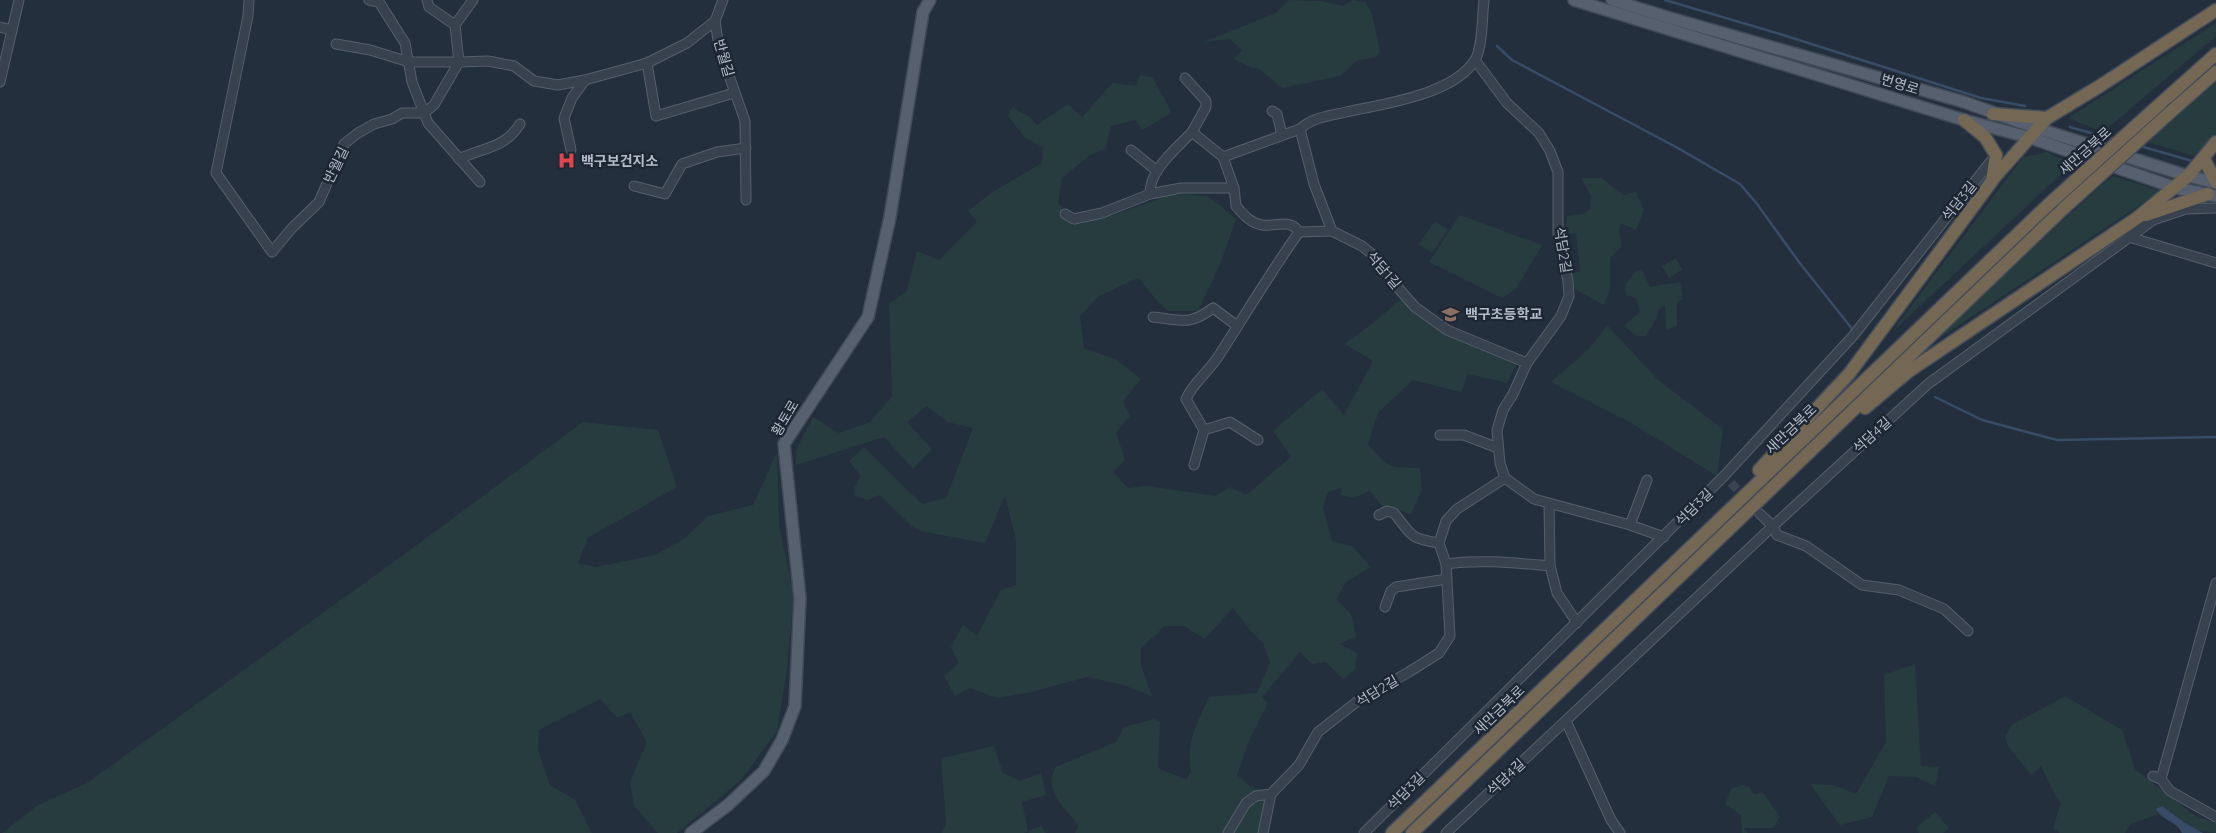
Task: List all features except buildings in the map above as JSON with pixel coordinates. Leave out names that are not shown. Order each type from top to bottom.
[{"type":"highway","points":[[1699,538],[1775,452],[1849,374],[1992,181],[2047,118],[2100,86],[2216,10]]},
{"type":"highway","name":"새만금북로","points":[[1392,833],[2049,204],[2216,54]]},
{"type":"highway","name":"새만금북로","points":[[1412,833],[2064,208],[2216,72]]},
{"type":"highway","points":[[1993,114],[2047,118]]},
{"type":"highway","points":[[1964,120],[1985,137],[1996,155],[1992,181]]},
{"type":"highway","points":[[1762,496],[1909,370],[2137,218],[2176,188],[2204,159],[2216,142]]},
{"type":"highway","points":[[2204,159],[2216,182]]},
{"type":"highway","points":[[2137,218],[2212,195]]},
{"type":"main road","name":"황토로","points":[[691,833],[728,805],[764,771],[782,740],[795,706],[800,598],[784,444],[868,317],[890,217],[923,12],[930,0]]},
{"type":"main road","name":"번영로","points":[[1574,0],[1964,120],[2035,133],[2188,176],[2216,182]]},
{"type":"main road","name":"번영로","points":[[1612,0],[1964,102],[2035,133],[2176,188],[2212,195]]},
{"type":"street","points":[[0,82],[19,0]]},
{"type":"street","name":"반월길","points":[[250,0],[216,173],[272,252],[292,228],[319,202],[344,144],[374,124],[392,119],[402,113],[424,113]]},
{"type":"street","points":[[369,0],[379,2],[405,43],[412,82],[428,122],[458,159],[480,182]]},
{"type":"street","points":[[427,0],[429,7],[455,25]]},
{"type":"street","points":[[424,113],[434,104],[459,62],[455,25],[473,0]]},
{"type":"street","name":"반월길","points":[[336,44],[370,50],[409,62],[488,61],[514,66],[534,81],[558,85],[585,80],[647,63],[687,43],[714,21],[723,0]]},
{"type":"street","points":[[1223,157],[1300,128],[1310,120],[1388,103],[1436,89],[1460,76],[1475,60],[1480,47],[1484,0]]},
{"type":"street","name":"반월길","points":[[714,21],[719,47],[745,121],[746,200]]},
{"type":"street","points":[[0,27],[12,30]]},
{"type":"street","name":"석담2길","points":[[1475,60],[1507,103],[1538,133],[1550,151],[1558,172],[1558,234],[1568,281],[1569,296],[1561,316],[1526,363],[1513,394],[1503,410],[1497,430],[1498,448],[1505,478]]},
{"type":"street","name":"반월길","points":[[647,63],[656,116],[734,94]]},
{"type":"street","points":[[1150,194],[1150,187],[1157,171],[1192,132],[1206,107],[1206,102],[1185,78]]},
{"type":"street","points":[[571,150],[564,118],[572,98],[585,80]]},
{"type":"street","points":[[1272,111],[1276,114],[1282,135]]},
{"type":"street","points":[[458,159],[474,151],[499,145],[512,137],[520,124]]},
{"type":"street","points":[[1299,232],[1332,231],[1314,184],[1300,128]]},
{"type":"street","points":[[1192,132],[1223,157],[1234,188],[1236,206],[1251,221],[1262,225],[1286,224],[1297,228],[1299,232]]},
{"type":"street","points":[[634,186],[665,194],[682,164],[716,152],[746,148]]},
{"type":"street","points":[[1131,150],[1157,171]]},
{"type":"street","name":"석담3길","points":[[1364,833],[1664,538],[1725,475],[1853,336],[1996,155]]},
{"type":"street","points":[[1065,214],[1074,219],[1102,213],[1150,194],[1181,188],[1234,188]]},
{"type":"street","name":"석담4길","points":[[1446,833],[1773,526],[1928,384],[2153,220],[2172,212],[2186,209],[2216,208]]},
{"type":"street","name":"석담1길","points":[[1332,231],[1362,246],[1378,258],[1392,281],[1415,307],[1447,330],[1526,363]]},
{"type":"street","points":[[1194,465],[1204,430],[1186,399],[1189,391],[1217,358],[1236,325],[1299,232]]},
{"type":"street","points":[[2129,237],[2216,263]]},
{"type":"street","points":[[1154,317],[1188,321],[1198,319],[1213,308],[1236,325]]},
{"type":"street","points":[[1204,430],[1230,422],[1258,440]]},
{"type":"street","points":[[1440,435],[1464,435],[1498,448]]},
{"type":"street","points":[[1725,475],[1731,483]]},
{"type":"street","points":[[1379,515],[1387,511],[1394,513],[1411,536],[1439,543],[1446,521],[1451,515],[1505,478],[1534,499],[1630,525],[1664,538]]},
{"type":"street","points":[[1630,525],[1647,480]]},
{"type":"street","points":[[1549,503],[1550,566],[1557,593],[1577,622]]},
{"type":"street","points":[[1760,514],[1773,526],[1777,535],[1806,546],[1862,585],[1899,590],[1944,609],[1968,631]]},
{"type":"street","name":"석담2길","points":[[1228,833],[1246,803],[1256,796],[1270,794],[1299,765],[1318,732],[1359,700],[1409,672],[1439,652],[1450,636],[1446,564],[1439,543]]},
{"type":"street","points":[[1446,564],[1498,562],[1550,566]]},
{"type":"street","points":[[1385,607],[1391,591],[1396,587],[1447,579]]},
{"type":"street","points":[[2216,584],[2157,777],[2170,791],[2216,817]]},
{"type":"street","points":[[1566,721],[1611,820],[1620,833]]},
{"type":"street","points":[[1263,833],[1270,794]]},
{"type":"street","points":[[1611,820],[1612,833]]},
{"type":"green space","points":[[1289,0],[1321,1],[1343,6],[1352,0],[1365,2],[1372,14],[1380,52],[1376,57],[1357,61],[1340,76],[1282,88],[1258,68],[1252,68],[1234,59],[1242,50],[1230,39],[1204,42],[1276,13]]},
{"type":"green space","points":[[2216,23],[2216,36],[2103,132],[2068,118]]},
{"type":"green space","points":[[1140,75],[1152,77],[1172,113],[1142,130],[1135,120],[1111,126],[1106,148],[1090,155],[1062,178],[1058,203],[1078,222],[1116,214],[1167,196],[1184,194],[1208,196],[1236,219],[1221,262],[1198,311],[1168,311],[1138,278],[1099,296],[1080,316],[1084,348],[1115,359],[1141,379],[1123,401],[1130,416],[1116,432],[1125,460],[1113,472],[1128,488],[1148,486],[1215,496],[1230,487],[1246,495],[1291,457],[1273,431],[1322,389],[1344,415],[1373,361],[1345,344],[1404,297],[1441,331],[1517,363],[1507,383],[1468,374],[1461,392],[1413,380],[1378,413],[1368,444],[1390,465],[1420,468],[1422,490],[1411,514],[1381,505],[1370,491],[1354,498],[1340,495],[1342,488],[1328,492],[1323,508],[1332,541],[1352,546],[1371,567],[1346,582],[1336,599],[1351,614],[1356,637],[1339,644],[1357,653],[1355,669],[1343,679],[1326,662],[1312,664],[1300,652],[1262,697],[1268,703],[1249,741],[1237,775],[1251,787],[1270,790],[1265,799],[1258,833],[1075,833],[1079,826],[1057,799],[1052,784],[1052,775],[1056,767],[1116,742],[1124,727],[1154,719],[1160,722],[1158,768],[1186,780],[1191,771],[1191,742],[1209,697],[1257,693],[1270,662],[1263,643],[1249,629],[1233,608],[1205,639],[1184,626],[1165,626],[1141,648],[1141,666],[1152,696],[1123,685],[1087,677],[1031,692],[997,698],[970,688],[955,696],[944,676],[959,663],[951,647],[963,624],[977,636],[1001,590],[1016,585],[1016,540],[1005,496],[985,543],[920,531],[913,527],[880,495],[867,500],[854,495],[855,487],[861,476],[849,461],[864,447],[922,504],[946,498],[973,428],[947,422],[927,406],[907,422],[932,449],[913,469],[884,437],[796,465],[796,450],[813,417],[839,433],[870,422],[892,397],[889,304],[907,291],[917,251],[939,260],[977,222],[968,211],[991,193],[1042,163],[1043,147],[1025,138],[1008,116],[1012,107],[1031,118],[1037,125],[1068,104],[1082,117],[1112,83],[1136,86]]},
{"type":"green space","points":[[2216,83],[2216,133],[2198,157],[2147,142]]},
{"type":"green space","points":[[2047,152],[2072,164],[1892,332],[2023,157]]},
{"type":"green space","points":[[2113,176],[2161,191],[1926,347],[2095,191]]},
{"type":"green space","points":[[1581,178],[1602,178],[1623,195],[1636,192],[1644,210],[1636,230],[1621,223],[1619,230],[1622,246],[1610,258],[1610,289],[1604,305],[1573,288],[1571,274],[1580,271],[1576,233],[1565,234],[1567,216],[1583,214],[1590,209],[1591,196]]},
{"type":"green space","points":[[1460,215],[1542,245],[1516,289],[1502,298],[1429,262]]},
{"type":"green space","points":[[1435,221],[1448,230],[1432,253],[1419,244]]},
{"type":"green space","points":[[1676,258],[1682,270],[1669,278],[1662,266]]},
{"type":"green space","points":[[1642,270],[1650,287],[1680,282],[1683,299],[1677,302],[1677,326],[1666,330],[1665,305],[1659,309],[1657,317],[1646,336],[1637,336],[1624,326],[1640,312],[1636,298],[1626,295],[1625,285],[1635,272]]},
{"type":"green space","points":[[1607,325],[1658,380],[1723,429],[1717,476],[1631,423],[1551,382],[1590,348]]},
{"type":"green space","points":[[583,422],[658,430],[677,487],[588,538],[578,563],[596,567],[655,555],[685,538],[708,516],[753,505],[777,452],[779,525],[794,595],[787,668],[777,731],[742,779],[677,833],[658,833],[634,806],[630,782],[647,742],[630,712],[617,718],[600,699],[539,730],[538,750],[550,785],[575,800],[592,833],[2,833],[38,805],[87,783],[406,553]]},
{"type":"green space","points":[[1915,664],[1921,766],[1939,767],[1935,786],[1916,777],[1889,776],[1872,817],[1840,825],[1810,784],[1833,785],[1856,794],[1886,742],[1884,675]]},
{"type":"green space","points":[[2065,696],[2122,730],[2135,769],[2194,815],[2216,823],[2216,833],[2201,831],[2187,825],[2162,806],[2157,809],[2158,814],[2131,824],[2125,833],[2060,833],[2053,828],[2061,803],[2041,766],[2031,775],[2008,746],[2005,736],[2012,725]]},
{"type":"green space","points":[[994,746],[1003,773],[1020,781],[1041,773],[1046,795],[1022,802],[1028,831],[1024,833],[942,833],[946,823],[941,758]]},
{"type":"green space","points":[[1743,785],[1749,787],[1754,794],[1763,793],[1780,816],[1773,828],[1744,828],[1748,833],[1742,833],[1741,815],[1725,804],[1732,788]]},
{"type":"green space","points":[[1935,812],[1949,828],[1943,833],[1919,833],[1916,828]]},
{"type":"green space","points":[[1041,826],[1046,833],[1029,833],[1028,831]]},
{"type":"water","points":[[2162,806],[2185,823],[2203,833],[2182,833],[2177,826],[2158,813],[2156,809]]},
{"type":"waterway","points":[[1665,0],[1780,34],[1981,98],[2025,106]]},
{"type":"waterway","points":[[1497,46],[1512,60],[1676,147],[1740,184],[1853,330]]},
{"type":"waterway","points":[[2070,127],[2115,140]]},
{"type":"waterway","points":[[2140,146],[2192,161]]},
{"type":"waterway","points":[[1935,397],[1982,420],[2057,440],[2216,437]]},
{"type":"tunnel","points":[[1731,483],[1757,510]]},
{"type":"place","name":"백구보건지소","points":[[567,161]]},
{"type":"place","name":"백구초등학교","points":[[1451,314]]}]
